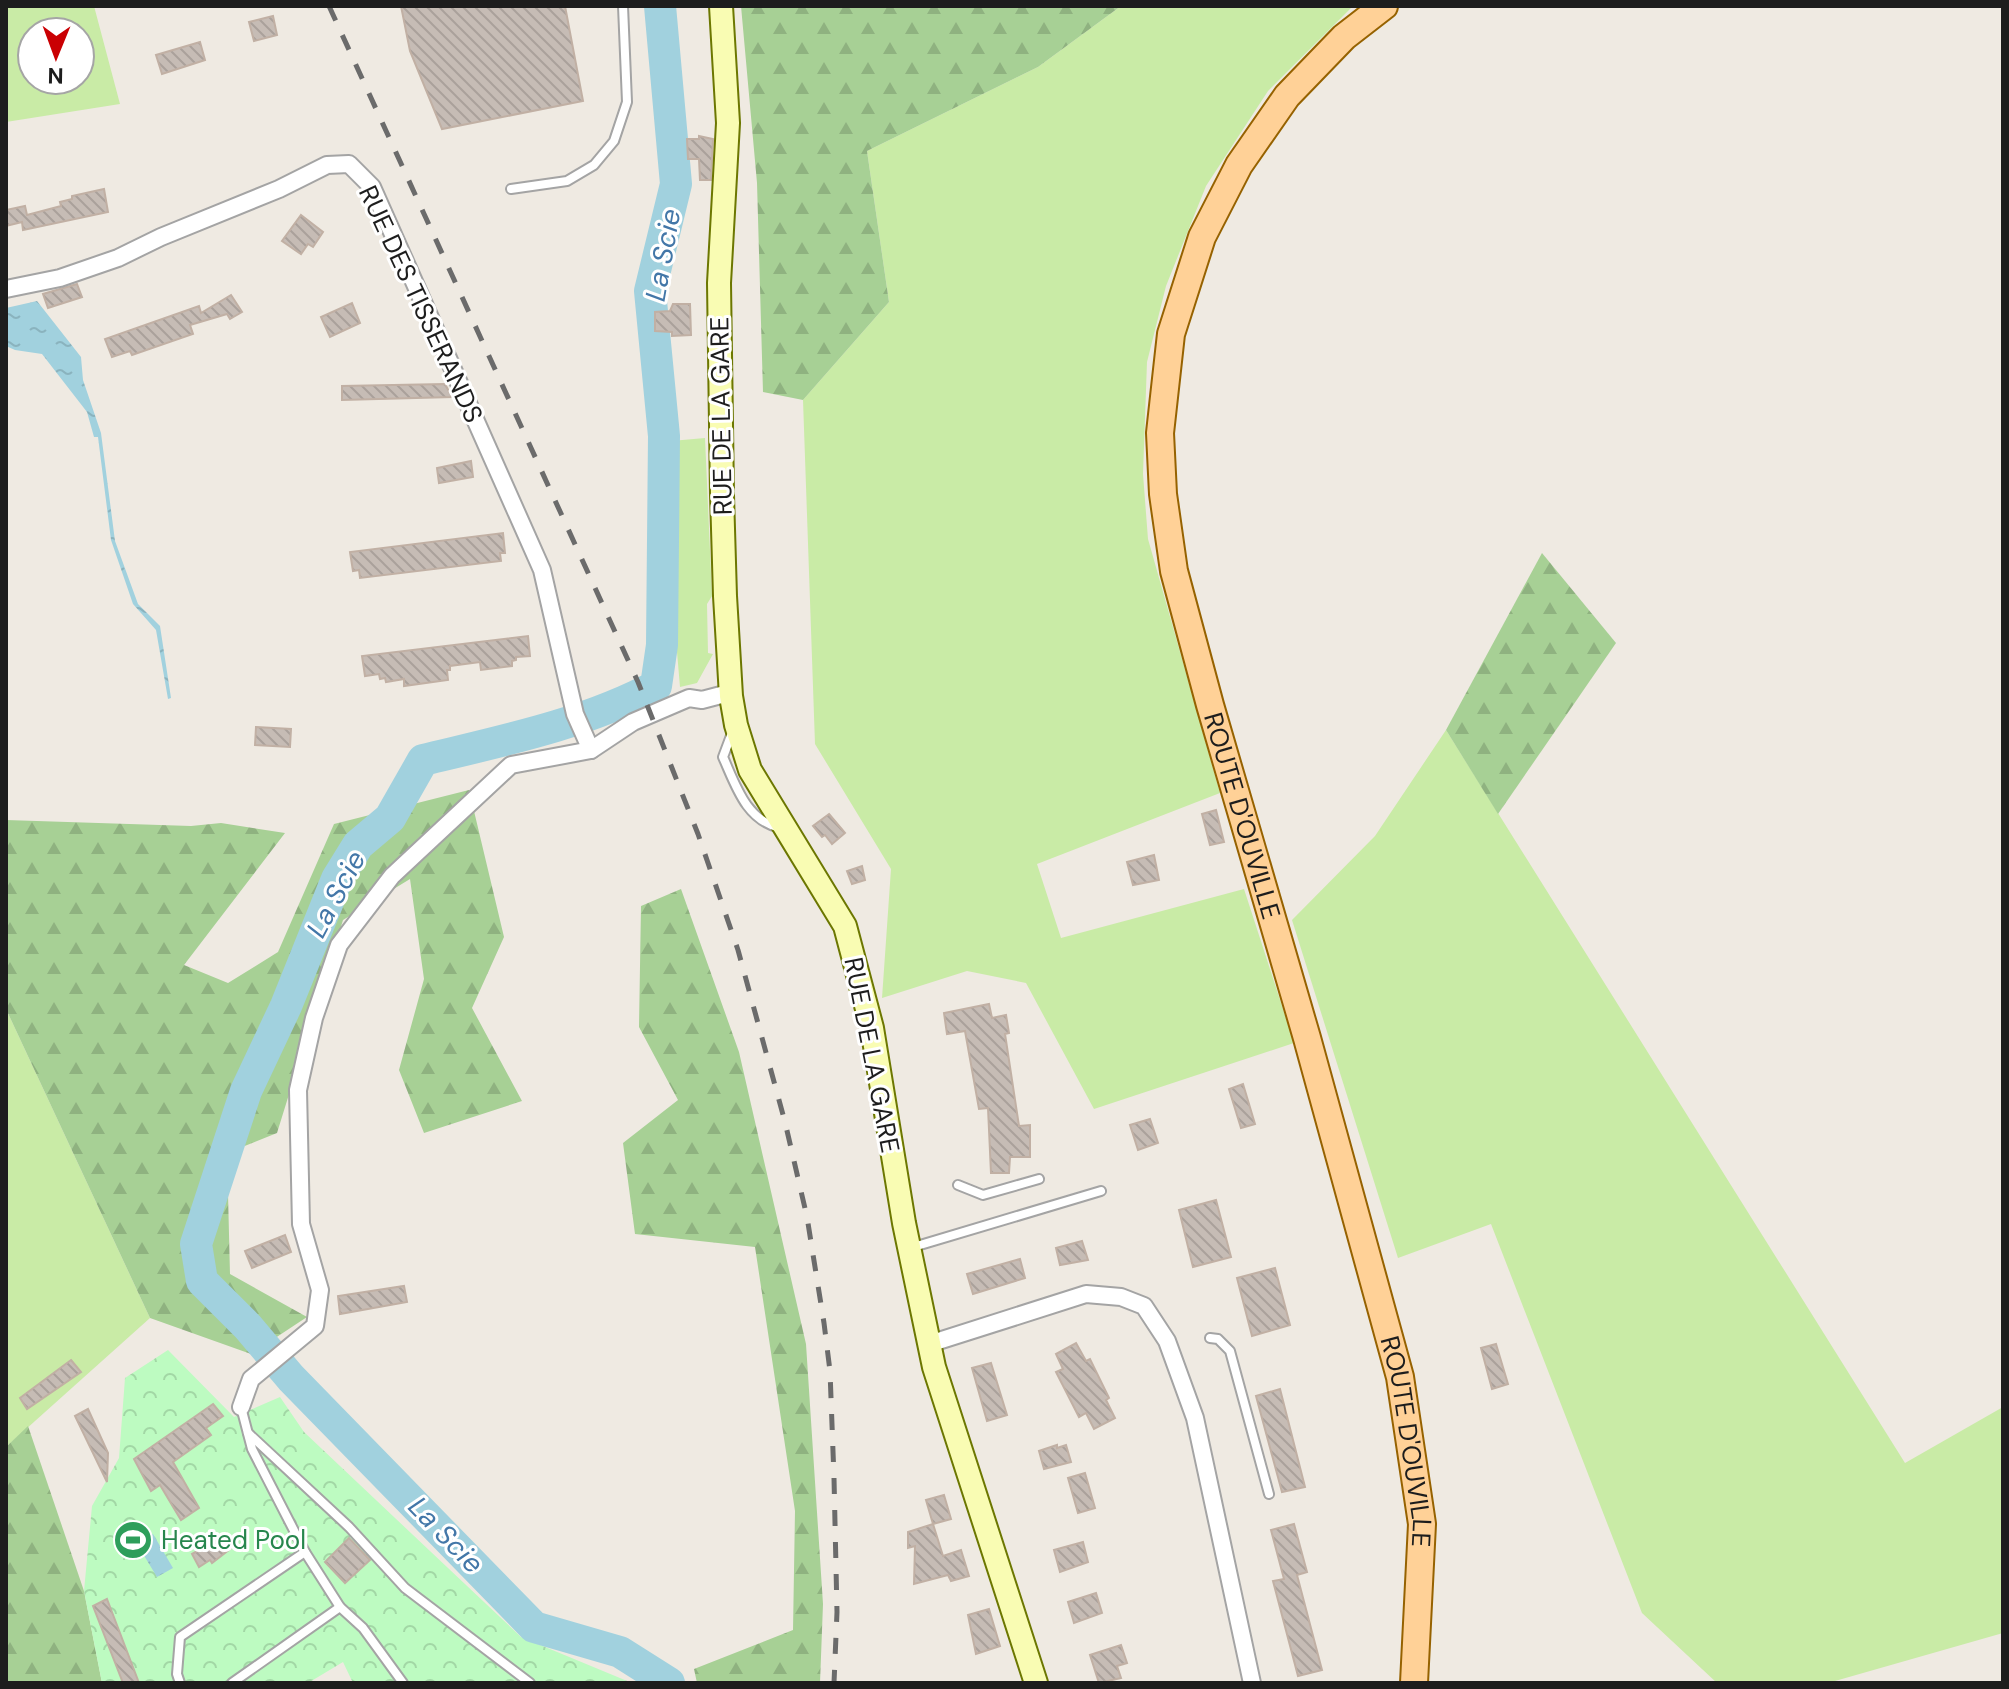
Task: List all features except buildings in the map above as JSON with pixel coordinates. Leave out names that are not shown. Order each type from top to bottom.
[{"type":"main road","name":"ROUTE D'OUVILLE","points":[[1384,6],[1344,37],[1287,96],[1239,165],[1202,237],[1171,334],[1160,433],[1163,494],[1174,571],[1400,1377],[1422,1524],[1414,1683]]},
{"type":"street","name":"RUE DE LA GARE","points":[[721,6],[728,123],[719,283],[722,495],[731,696],[736,725],[750,770],[845,926],[872,1028],[909,1248],[934,1367],[1036,1683]]},
{"type":"street","name":"RUE DES TISSERANDS","points":[[6,289],[60,278],[118,258],[279,189],[327,165],[349,164],[372,187],[542,570],[575,714],[588,745]]},
{"type":"street","points":[[241,1407],[251,1379],[315,1326],[320,1290],[301,1224],[298,1090],[314,1018],[339,945],[392,876],[511,765],[588,745],[689,698],[702,700],[731,696]]},
{"type":"street","points":[[929,1344],[1086,1294],[1121,1297],[1144,1306],[1167,1341],[1195,1418],[1252,1683]]},
{"type":"lane","points":[[511,189],[567,181],[594,165],[614,141],[627,102],[623,6]]},
{"type":"lane","points":[[958,1185],[983,1195],[1039,1179]]},
{"type":"lane","points":[[909,1248],[1101,1191]]},
{"type":"lane","points":[[1210,1338],[1218,1339],[1230,1351],[1269,1494]]},
{"type":"lane","points":[[241,1407],[252,1449],[305,1552],[340,1607],[363,1628],[403,1683]]},
{"type":"lane","points":[[248,1433],[340,1518],[405,1588],[530,1683]]},
{"type":"lane","points":[[180,1683],[177,1674],[180,1637],[305,1552]]},
{"type":"lane","points":[[232,1683],[340,1607]]},
{"type":"green space","points":[[6,6],[94,6],[120,104],[6,122]]},
{"type":"green space","points":[[741,6],[1121,6],[1038,67],[867,151],[889,302],[803,400],[763,392],[757,183]]},
{"type":"green space","points":[[1121,6],[1353,6],[1268,91],[1206,186],[1166,286],[1147,362],[1143,474],[1148,539],[1220,793],[1037,864],[1061,938],[1244,889],[1294,1043],[1094,1109],[1026,983],[967,971],[882,998],[891,869],[815,744],[803,400],[889,302],[867,151],[1038,67]]},
{"type":"green space","points":[[705,438],[712,596],[707,604],[708,653],[713,654],[697,683],[680,687],[667,535],[671,441]]},
{"type":"green space","points":[[1542,553],[1616,643],[1498,814],[1446,730]]},
{"type":"green space","points":[[1446,730],[1905,1463],[2003,1407],[2003,1633],[1828,1683],[1717,1683],[1642,1613],[1491,1224],[1398,1258],[1292,920],[1375,836]]},
{"type":"green space","points":[[469,790],[504,937],[472,1008],[522,1101],[424,1133],[399,1070],[424,979],[410,879],[343,920],[277,1133],[227,1153],[230,1274],[307,1317],[251,1354],[150,1318],[6,1009],[6,820],[191,826],[221,823],[285,833],[184,965],[228,983],[278,952],[334,824]]},
{"type":"green space","points":[[681,889],[739,1052],[806,1344],[823,1604],[820,1683],[697,1683],[694,1669],[793,1630],[795,1511],[755,1247],[635,1234],[623,1143],[678,1100],[639,1027],[641,906]]},
{"type":"green space","points":[[6,1009],[150,1318],[6,1447]]},
{"type":"green space","points":[[168,1350],[234,1417],[280,1397],[304,1432],[521,1637],[632,1683],[353,1683],[343,1662],[308,1683],[102,1683],[84,1591],[92,1506],[119,1458],[125,1378]]},
{"type":"green space","points":[[28,1426],[84,1591],[102,1683],[6,1683],[6,1447]]},
{"type":"water","points":[[37,301],[81,357],[83,380],[101,433],[115,541],[138,604],[160,626],[171,698],[168,699],[156,630],[133,604],[111,540],[98,437],[94,437],[87,412],[42,354],[6,346],[6,308]]},
{"type":"water","points":[[147,1533],[149,1536],[153,1534],[173,1568],[157,1577],[137,1544],[141,1541],[139,1537]]},
{"type":"waterway","name":"La Scie","points":[[660,6],[676,184],[650,291],[664,436],[662,645],[656,686],[572,721],[423,760],[390,818],[358,845],[337,879],[286,1006],[246,1091],[196,1244],[202,1281],[248,1327],[291,1378],[534,1627],[620,1652],[669,1683]]},
{"type":"railway","points":[[329,6],[638,682],[698,834],[738,950],[785,1122],[807,1217],[824,1323],[830,1371],[834,1478],[837,1612],[834,1683]]},
{"type":"place","name":"Heated Pool","points":[[133,1540]]}]
